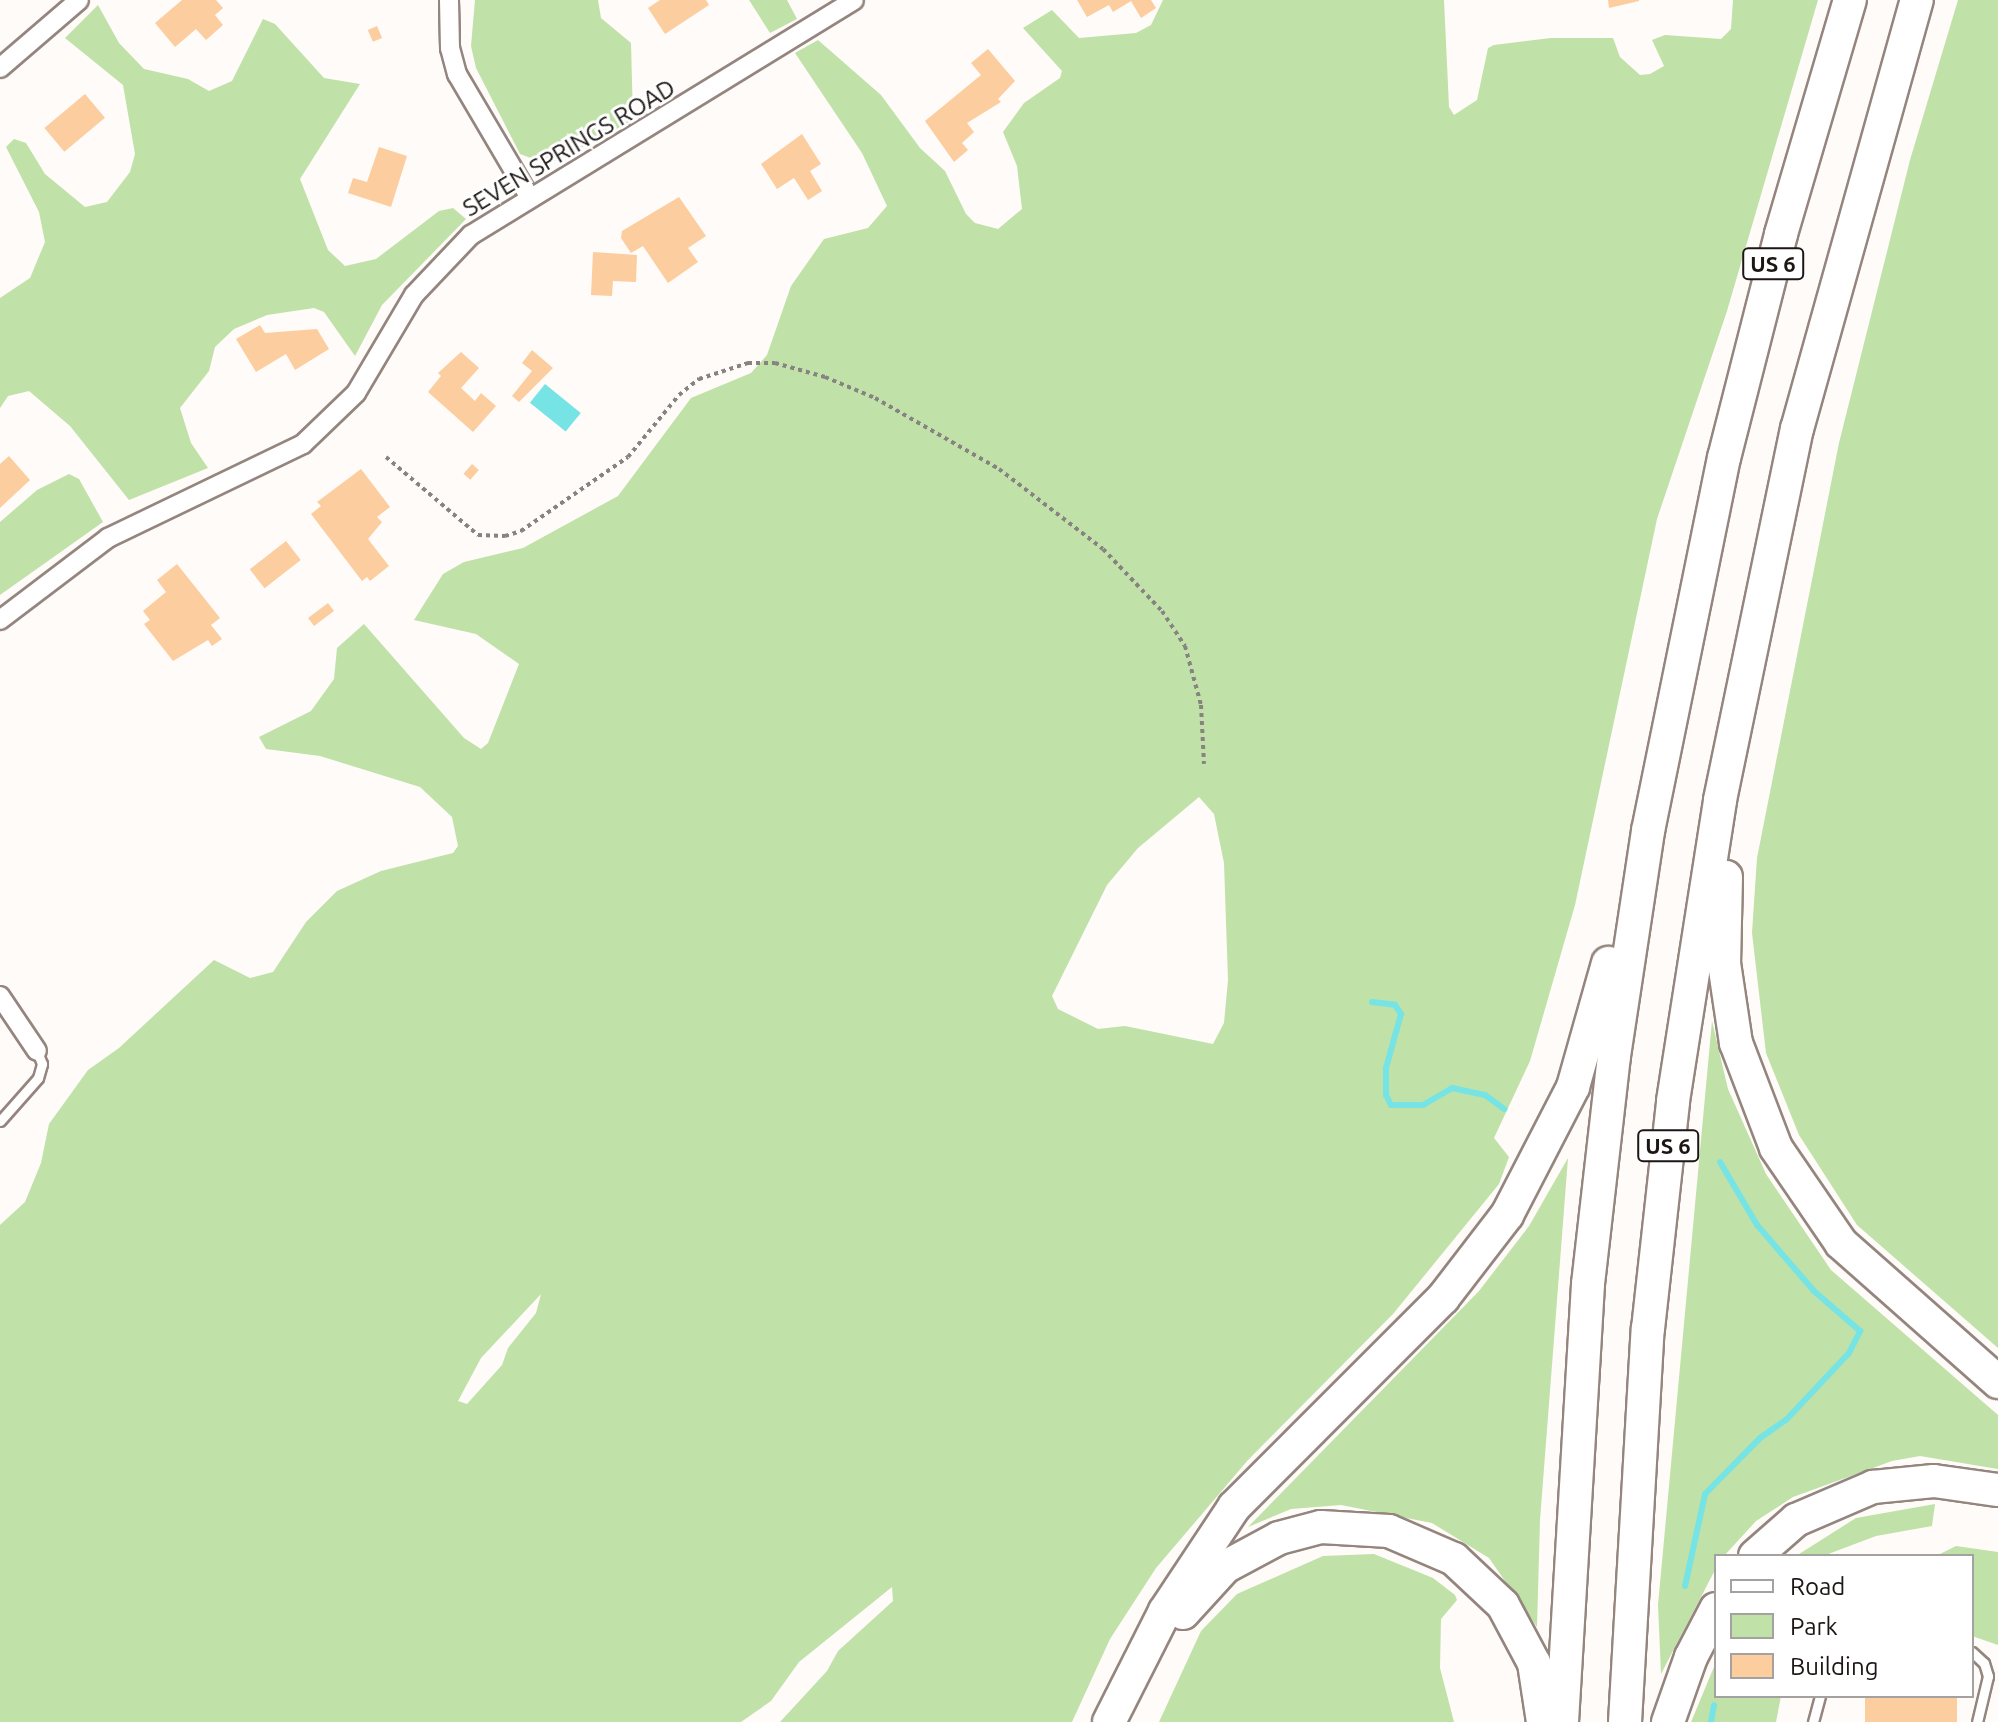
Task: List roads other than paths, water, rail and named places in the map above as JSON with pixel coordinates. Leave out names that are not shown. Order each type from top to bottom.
[{"type":"highway","name":"US 6","points":[[1562,1722],[1575,1432],[1592,1239],[1622,997],[1661,755],[1727,442],[1789,204],[1850,0]]},
{"type":"highway","name":"US 6","points":[[1625,1722],[1642,1402],[1666,1162],[1717,815],[1763,576],[1836,278],[1917,0]]},
{"type":"highway","points":[[1763,576],[1749,734],[1723,911],[1724,963],[1736,1043],[1776,1148],[1823,1222],[1882,1282],[1998,1382]]},
{"type":"highway","points":[[1109,1722],[1165,1611],[1234,1507],[1443,1298],[1488,1244],[1526,1184],[1584,1057],[1640,815],[1661,755]]},
{"type":"highway","points":[[1757,1554],[1796,1520],[1873,1487],[1934,1481],[1998,1490]]},
{"type":"highway","points":[[1126,1722],[1164,1645],[1209,1580],[1241,1555],[1279,1538],[1344,1526],[1413,1538],[1454,1559],[1489,1588],[1526,1644],[1539,1683],[1543,1722]]},
{"type":"highway","points":[[1668,1722],[1691,1657],[1714,1613]]},
{"type":"street","points":[[0,68],[79,0]]},
{"type":"street","points":[[449,0],[450,48],[457,74],[529,196]]},
{"type":"street","name":"SEVEN SPRINGS ROAD","points":[[0,620],[108,538],[264,466],[322,430],[361,386],[387,336],[431,274],[471,235],[529,196],[854,0]]},
{"type":"street","points":[[0,996],[37,1051]]},
{"type":"lane","points":[[0,1121],[38,1078],[42,1064],[37,1051]]},
{"type":"lane","points":[[1974,1654],[1984,1663],[1988,1676],[1977,1722]]},
{"type":"lane","points":[[1813,1722],[1819,1698]]},
{"type":"water","points":[[545,384],[581,413],[566,432],[530,403]]},
{"type":"waterway","points":[[1372,1002],[1395,1005],[1401,1014],[1386,1068],[1386,1095],[1391,1105],[1423,1105],[1452,1088],[1485,1095],[1504,1109]]},
{"type":"waterway","points":[[1685,1586],[1705,1494],[1760,1438],[1786,1420],[1849,1353],[1860,1331],[1814,1291],[1757,1225],[1720,1162]]},
{"type":"waterway","points":[[1711,1722],[1714,1705]]}]
